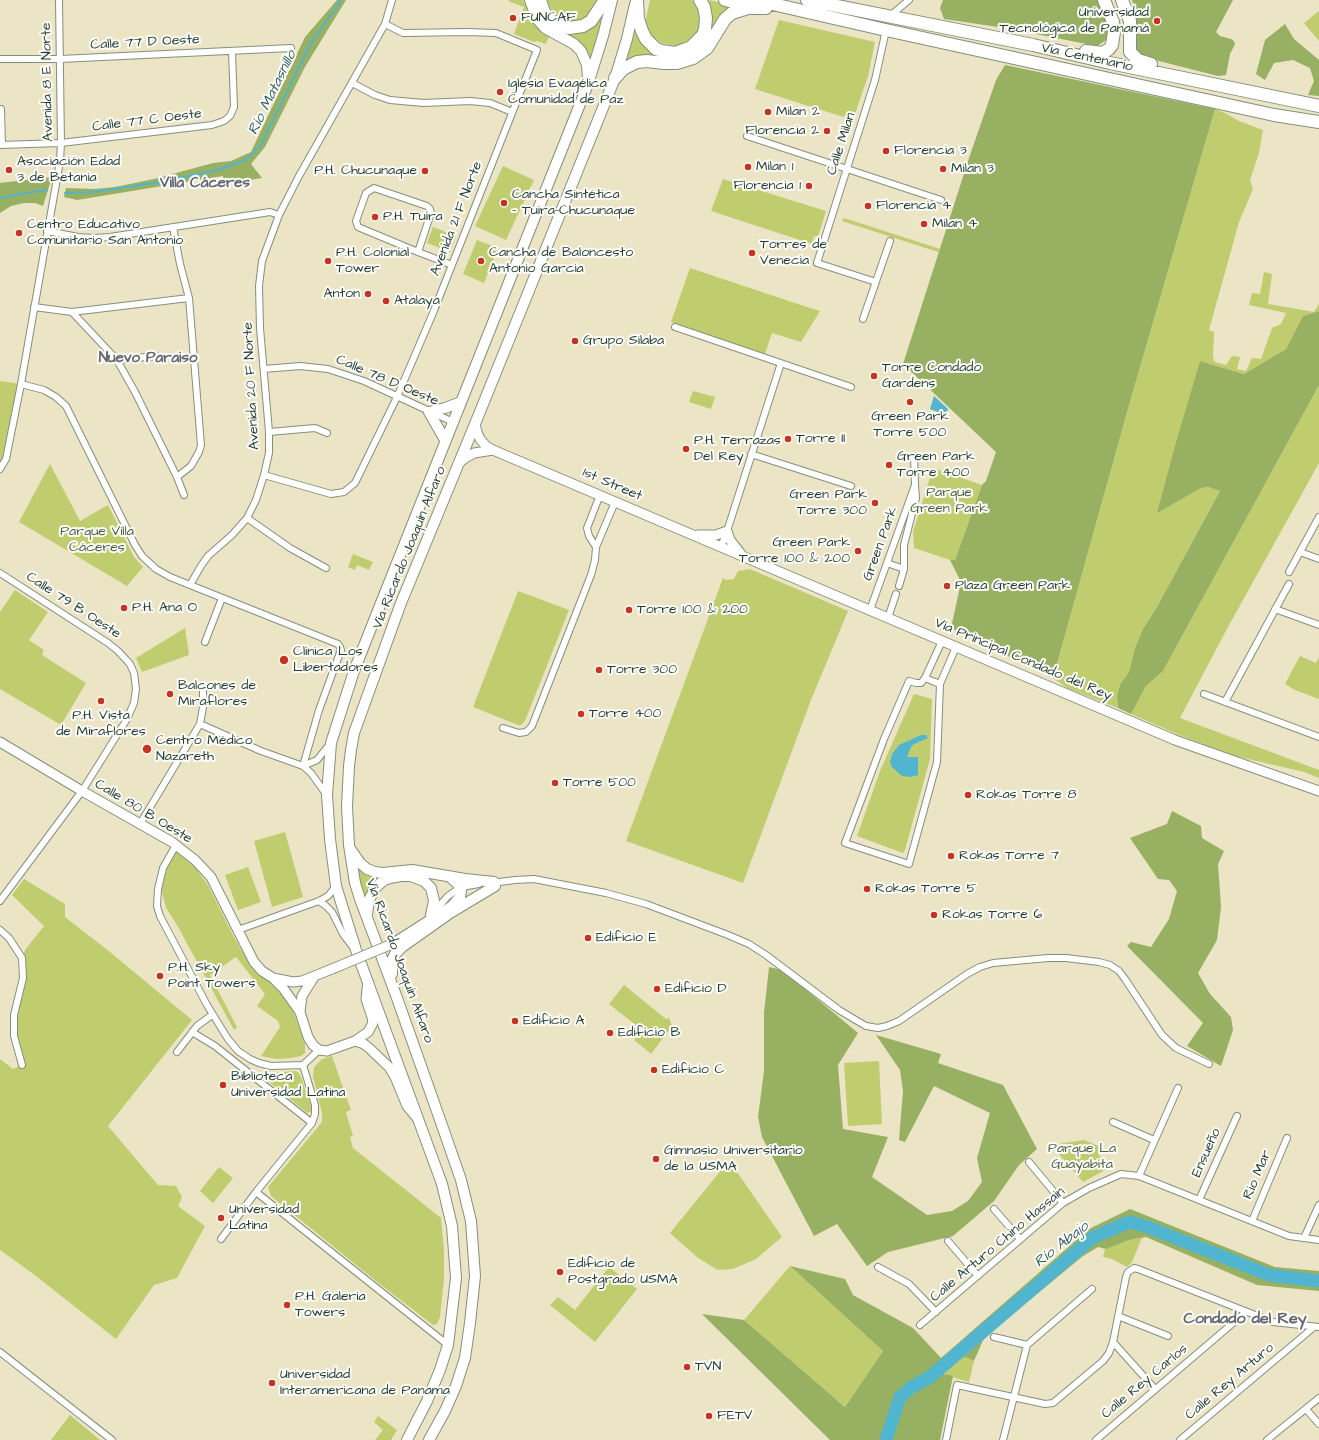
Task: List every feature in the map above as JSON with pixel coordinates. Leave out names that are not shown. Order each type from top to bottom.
[{"type":"highway","points":[[540,0],[544,12],[552,22],[561,27],[574,28],[583,26],[591,21],[606,0]]},
{"type":"highway","points":[[636,0],[638,19],[644,36],[653,46],[669,52],[680,52],[691,48],[703,35],[706,18],[704,7],[700,0]]},
{"type":"highway","points":[[725,0],[757,4]]},
{"type":"highway","name":"Vía Centenario","points":[[807,0],[1033,45],[1110,63],[1319,106]]},
{"type":"highway","points":[[1033,45],[1093,52],[1106,52],[1112,45],[1114,32],[1113,22],[1104,0]]},
{"type":"highway","points":[[1122,0],[1130,21],[1131,54],[1141,62],[1169,69],[1180,77]]},
{"type":"highway","points":[[615,78],[623,69],[637,62],[647,61],[677,63],[693,58],[710,44],[728,16],[757,4]]},
{"type":"highway","name":"Vía Centenario","points":[[757,4],[790,8],[1274,115],[1319,122]]},
{"type":"main road","points":[[530,0],[534,14],[545,28],[574,44],[581,51],[587,65],[588,84]]},
{"type":"main road","name":"Vía Ricardo Joaquín Alfaro","points":[[407,1440],[427,1401],[440,1370],[448,1345],[456,1278],[452,1226],[442,1184],[356,950],[336,886],[330,839],[327,795],[331,743],[354,672],[588,84],[603,36],[612,0]]},
{"type":"main road","name":"Vía Ricardo Joaquín Alfaro","points":[[429,1440],[446,1411],[465,1358],[475,1276],[471,1221],[461,1180],[355,883],[349,845],[347,806],[349,766],[354,733],[401,603],[615,78],[627,39],[636,0]]},
{"type":"main road","points":[[446,440],[429,412],[461,402]]},
{"type":"main road","points":[[349,845],[360,863],[367,869],[375,872],[383,873],[412,870],[494,884]]},
{"type":"main road","points":[[367,916],[369,900],[376,887],[384,880],[401,876],[415,877],[428,884],[434,901],[431,915]]},
{"type":"main road","points":[[449,876],[457,882],[461,893],[460,897],[453,905]]},
{"type":"main road","points":[[397,998],[391,966],[393,957],[398,951],[494,884]]},
{"type":"street","name":"Avenida 8 E Norte","points":[[0,469],[6,459],[21,384],[60,162],[59,0]]},
{"type":"street","name":"Avenida 20 F Norte","points":[[190,585],[208,556],[232,535],[247,518],[256,500],[269,453],[269,432],[260,328],[259,286],[264,254],[279,215],[385,24],[392,0]]},
{"type":"street","points":[[889,17],[909,0]]},
{"type":"street","name":"Avenida 21 F Norte","points":[[264,475],[331,494],[344,492],[355,483],[397,397],[452,265],[537,50],[496,33],[403,33],[385,24]]},
{"type":"street","name":"Calle Milan","points":[[876,282],[817,263],[875,80],[886,30]]},
{"type":"street","name":"Calle 77 D Oeste","points":[[0,59],[60,59],[291,48]]},
{"type":"street","name":"Calle 77 C Oeste","points":[[1,145],[61,143],[212,125],[224,121],[230,116],[234,107],[232,51]]},
{"type":"street","points":[[352,83],[375,95],[390,100],[424,103],[470,100],[490,103],[512,112]]},
{"type":"street","points":[[1,109],[1,145]]},
{"type":"street","points":[[747,136],[941,200]]},
{"type":"street","points":[[418,252],[431,213],[430,209],[427,206],[374,188],[366,193],[356,221],[358,228],[418,252],[452,265]]},
{"type":"street","points":[[47,231],[78,237],[110,237],[270,212],[279,215]]},
{"type":"street","points":[[173,227],[180,264],[189,298],[201,445],[199,452],[191,466],[177,477]]},
{"type":"street","points":[[864,319],[890,241]]},
{"type":"street","points":[[34,307],[72,312],[189,298]]},
{"type":"street","points":[[72,312],[117,360],[135,392],[177,477],[184,495]]},
{"type":"street","points":[[675,327],[851,387]]},
{"type":"street","points":[[117,360],[156,356]]},
{"type":"street","points":[[721,546],[781,363]]},
{"type":"street","name":"Calle 78 D Oeste","points":[[264,369],[300,366],[328,369],[364,381],[453,422]]},
{"type":"street","points":[[21,384],[44,390],[56,397],[66,406],[135,545],[142,556],[156,569],[170,577],[338,644],[341,650],[319,710],[303,766]]},
{"type":"street","name":"1st Street","points":[[475,424],[480,440],[493,450],[721,546]]},
{"type":"street","points":[[269,432],[315,428],[327,433]]},
{"type":"street","points":[[458,464],[474,453],[493,450]]},
{"type":"street","points":[[751,454],[851,486]]},
{"type":"street","name":"Green Park","points":[[899,586],[904,569],[904,545],[916,498],[914,456]]},
{"type":"street","name":"Green Park","points":[[870,610],[915,485]]},
{"type":"street","points":[[596,548],[589,536],[587,528],[600,495]]},
{"type":"street","points":[[503,728],[519,733],[526,732],[532,726],[591,575],[595,560],[596,548],[615,502]]},
{"type":"street","points":[[1289,572],[1319,517]]},
{"type":"street","points":[[247,518],[290,548],[326,568]]},
{"type":"street","points":[[694,535],[716,535],[727,531]]},
{"type":"street","points":[[727,531],[730,540],[743,556]]},
{"type":"street","name":"Vía Principal Condado del Rey","points":[[721,546],[1175,740],[1319,791]]},
{"type":"street","points":[[1300,552],[1319,559]]},
{"type":"street","points":[[887,563],[904,569]]},
{"type":"street","name":"Calle 79 B Oeste","points":[[0,573],[118,651],[130,664],[134,673],[136,689],[134,703],[127,719],[82,791],[0,901]]},
{"type":"street","points":[[1225,702],[1289,584]]},
{"type":"street","points":[[888,618],[896,594]]},
{"type":"street","points":[[205,642],[222,598]]},
{"type":"street","points":[[1275,609],[1319,626]]},
{"type":"street","points":[[942,641],[925,678],[921,683],[916,683],[909,680],[884,739],[845,843],[909,864],[937,762],[940,684],[956,647]]},
{"type":"street","points":[[925,678],[940,684]]},
{"type":"street","points":[[140,824],[200,724],[203,707],[203,688]]},
{"type":"street","points":[[1204,694],[1319,737]]},
{"type":"street","points":[[200,724],[261,751],[303,766],[309,770],[327,795]]},
{"type":"street","name":"Calle 80 B Oeste","points":[[0,742],[176,845],[195,860],[211,877],[254,962],[262,971],[273,978],[293,982],[314,977],[392,944],[421,925]]},
{"type":"street","points":[[303,766],[317,760],[331,743]]},
{"type":"street","points":[[176,845],[163,868],[158,888],[157,906],[164,925],[212,1015],[228,1039],[238,1051],[250,1059],[271,1066],[303,1065],[319,1050]]},
{"type":"street","points":[[421,925],[448,896],[460,888],[474,884],[494,884],[515,880],[534,879],[606,893],[646,904],[749,944],[854,1019],[866,1026],[878,1028],[888,1026],[899,1021],[967,974],[980,967],[993,963],[1048,958],[1066,958],[1099,962],[1119,971],[1162,1035],[1176,1048],[1209,1064]]},
{"type":"street","points":[[421,925],[453,905],[494,884]]},
{"type":"street","points":[[238,930],[319,901],[328,896],[336,886]]},
{"type":"street","points":[[319,901],[332,912],[343,934],[356,950]]},
{"type":"street","points":[[0,930],[9,938],[22,958],[23,978],[14,1015],[14,1036],[22,1065]]},
{"type":"street","points":[[300,1012],[302,996],[314,977]]},
{"type":"street","points":[[273,978],[283,988],[300,1012],[308,1037],[313,1045],[319,1050],[327,1052],[355,1041],[368,1032],[373,1023],[366,999],[368,980]]},
{"type":"street","points":[[177,1052],[202,1021],[212,1015]]},
{"type":"street","points":[[192,1032],[215,1046],[312,1123]]},
{"type":"street","points":[[355,1041],[370,1048],[390,1067],[407,1106],[419,1120]]},
{"type":"street","points":[[231,1060],[238,1051]]},
{"type":"street","points":[[221,1239],[256,1192],[312,1123],[315,1114],[315,1105],[303,1065]]},
{"type":"street","points":[[1139,1176],[1178,1088]]},
{"type":"street","name":"Ensueño","points":[[1199,1200],[1237,1116]]},
{"type":"street","points":[[1113,1122],[1154,1140]]},
{"type":"street","name":"Rio Mar","points":[[1252,1221],[1287,1138]]},
{"type":"street","points":[[1029,1162],[1063,1203]]},
{"type":"street","name":"Calle Arturo Chino Hassain","points":[[920,1325],[1063,1203],[1090,1188],[1121,1174],[1139,1176],[1289,1236],[1319,1240]]},
{"type":"street","points":[[256,1192],[448,1345]]},
{"type":"street","points":[[1304,1238],[1319,1205]]},
{"type":"street","points":[[994,1209],[1020,1239]]},
{"type":"street","points":[[948,1241],[978,1276]]},
{"type":"street","points":[[878,1267],[909,1284],[936,1312]]},
{"type":"street","points":[[946,1440],[957,1385],[1045,1404],[1053,1403],[1103,1361],[1109,1353],[1113,1342],[1126,1277],[1134,1268],[1272,1322],[1317,1327]]},
{"type":"street","points":[[1003,1440],[1027,1345],[1092,1289]]},
{"type":"street","name":"Calle Rey Carlos","points":[[1096,1440],[1246,1312]]},
{"type":"street","points":[[1118,1316],[1168,1336]]},
{"type":"street","name":"Calle Rey Arturo","points":[[1180,1440],[1317,1327]]},
{"type":"street","points":[[994,1337],[1027,1345]]},
{"type":"street","points":[[1113,1342],[1155,1389]]},
{"type":"street","points":[[0,1352],[112,1440]]},
{"type":"street","points":[[1267,1440],[1319,1398]]},
{"type":"street","points":[[1306,1409],[1319,1424]]},
{"type":"green space","points":[[337,0],[346,0],[305,67],[265,147],[251,164],[262,178],[224,184],[223,176],[77,200],[64,197],[66,188],[94,189],[115,187],[154,179],[213,163],[231,161],[251,152],[305,37]]},
{"type":"green space","points":[[523,0],[533,20],[549,37],[546,44],[537,41],[534,42],[514,34],[524,7],[508,1]]},
{"type":"green space","points":[[546,0],[599,0],[591,14],[575,22],[567,22],[553,13]]},
{"type":"green space","points":[[650,0],[692,0],[698,6],[702,18],[698,33],[689,42],[677,46],[662,43],[655,39],[645,23]]},
{"type":"green space","points":[[708,0],[735,5],[731,7],[724,15],[710,38],[700,50],[688,56],[675,59],[640,56],[626,62],[637,26],[645,42],[653,50],[673,55],[681,55],[697,47],[706,37],[711,23],[712,11]]},
{"type":"green space","points":[[943,0],[1097,0],[1107,25],[1108,39],[1097,46],[1005,28],[944,19],[940,8]]},
{"type":"green space","points":[[1132,0],[1233,0],[1216,32],[1220,36],[1231,39],[1235,44],[1230,54],[1226,75],[1218,76],[1143,57],[1137,53],[1135,48],[1136,12]]},
{"type":"green space","points":[[1319,11],[1319,41],[1304,23]]},
{"type":"green space","points":[[602,17],[591,62],[582,44],[573,37],[560,32],[550,23],[596,23]]},
{"type":"green space","points":[[779,20],[875,42],[868,76],[853,120],[755,89]]},
{"type":"green space","points":[[1285,24],[1294,39],[1319,60],[1319,96],[1308,95],[1314,81],[1310,68],[1293,60],[1274,63],[1265,80],[1256,74],[1265,40]]},
{"type":"green space","points":[[1005,65],[1215,109],[1129,405],[1053,678],[951,628],[961,582],[950,560],[955,560],[982,485],[986,481],[996,452],[903,364],[969,158],[996,80]]},
{"type":"green space","points":[[1215,109],[1239,121],[1263,130],[1259,153],[1250,180],[1253,189],[1239,222],[1209,330],[1214,332],[1213,358],[1215,362],[1226,365],[1232,356],[1240,357],[1237,369],[1246,371],[1252,358],[1261,359],[1272,328],[1281,324],[1286,313],[1249,305],[1252,293],[1260,294],[1264,272],[1272,274],[1268,304],[1314,312],[1319,304],[1319,311],[1303,316],[1286,349],[1244,374],[1200,361],[1158,512],[1201,488],[1208,487],[1220,491],[1157,607],[1143,629],[1135,648],[1129,672],[1120,686],[1117,696],[1118,708],[1067,688],[1053,678],[1129,405]]},
{"type":"green space","name":"Cancha Sintética - Tuira-Chucunaque","points":[[503,166],[534,180],[506,240],[475,226]]},
{"type":"green space","points":[[52,177],[43,206],[35,203],[24,203],[11,206],[0,213],[0,183]]},
{"type":"green space","points":[[723,179],[826,211],[818,237],[814,236],[812,244],[711,211]]},
{"type":"green space","points":[[844,218],[940,249],[938,252],[842,221]]},
{"type":"green space","points":[[433,227],[456,236],[450,252],[427,243]]},
{"type":"green space","name":"Cancha de Baloncesto Antonio Garcia","points":[[477,240],[498,248],[484,283],[463,274]]},
{"type":"green space","points":[[690,268],[820,311],[801,342],[772,333],[765,354],[671,322]]},
{"type":"green space","points":[[1319,311],[1319,385],[1163,671],[1146,686],[1131,714],[1118,708],[1117,696],[1120,685],[1129,672],[1135,648],[1143,629],[1157,607],[1220,491],[1208,487],[1201,488],[1157,513],[1200,361],[1244,374],[1286,349],[1303,316]]},
{"type":"green space","points":[[0,381],[21,384],[6,459],[0,469]]},
{"type":"green space","points":[[1319,385],[1319,463],[1228,627],[1180,718],[1319,770],[1319,778],[1304,772],[1235,756],[1177,734],[1131,714],[1146,686],[1163,671]]},
{"type":"green space","points":[[693,391],[715,397],[711,409],[689,402]]},
{"type":"green space","name":"Parque Villa Cáceres","points":[[50,464],[80,521],[108,505],[134,557],[143,567],[127,586],[19,522]]},
{"type":"green space","name":"Parque Green Park","points":[[933,468],[982,485],[955,560],[950,560],[914,548],[913,532]]},
{"type":"green space","points":[[353,554],[373,562],[369,570],[357,565],[355,570],[348,567]]},
{"type":"green space","points":[[750,569],[848,611],[811,700],[743,883],[626,841],[723,578],[726,580],[734,579],[738,571]]},
{"type":"green space","points":[[15,590],[48,612],[29,640],[44,650],[42,655],[86,683],[61,725],[0,689],[0,612]]},
{"type":"green space","points":[[518,591],[569,610],[525,721],[521,725],[473,707]]},
{"type":"green space","points":[[185,628],[189,655],[142,672],[136,658]]},
{"type":"green space","points":[[1300,656],[1316,663],[1319,657],[1319,699],[1295,690],[1285,684]]},
{"type":"green space","points":[[914,694],[932,699],[930,759],[903,853],[857,836],[880,771]]},
{"type":"green space","points":[[1172,811],[1201,826],[1202,838],[1224,851],[1218,864],[1221,907],[1217,940],[1198,973],[1210,994],[1231,1017],[1233,1030],[1221,1066],[1187,1046],[1203,1023],[1127,946],[1131,942],[1151,947],[1169,919],[1177,891],[1169,880],[1158,879],[1130,838],[1167,824]]},
{"type":"green space","points":[[285,832],[303,897],[272,907],[254,841]]},
{"type":"green space","points":[[174,850],[195,867],[208,885],[246,958],[260,975],[276,986],[290,1003],[305,1043],[305,1053],[301,1056],[276,1059],[261,1056],[280,1027],[278,1021],[257,1006],[265,994],[236,957],[210,975],[237,1027],[234,1030],[177,925],[166,908],[162,892],[164,873]]},
{"type":"green space","points":[[355,863],[383,875],[371,884],[365,899],[361,887]]},
{"type":"green space","points":[[248,867],[261,902],[238,910],[225,875]]},
{"type":"green space","points":[[24,879],[65,904],[65,917],[192,1020],[108,1126],[158,1185],[176,1186],[182,1197],[178,1206],[205,1226],[177,1278],[154,1285],[116,1339],[32,1273],[0,1250],[0,1059],[13,1069],[21,1065],[14,1036],[14,1015],[23,978],[22,958],[25,950],[44,926],[12,895]]},
{"type":"green space","points":[[769,967],[782,970],[858,1033],[838,1065],[843,1129],[888,1137],[872,1177],[927,1215],[952,1211],[968,1201],[982,1182],[977,1158],[990,1113],[934,1086],[905,1142],[899,1140],[903,1091],[900,1070],[876,1035],[941,1054],[938,1063],[1003,1085],[1037,1149],[1019,1165],[994,1201],[953,1236],[888,1252],[867,1266],[837,1224],[814,1236],[762,1137],[758,1117],[764,1071],[764,1013]]},
{"type":"green space","points":[[624,985],[666,1019],[669,1018],[672,1026],[651,1054],[634,1040],[642,1030],[609,1004]]},
{"type":"green space","points":[[332,1056],[351,1110],[346,1112],[353,1136],[350,1137],[353,1148],[441,1218],[444,1250],[444,1279],[440,1317],[437,1324],[433,1325],[271,1196],[268,1187],[322,1122],[322,1113],[313,1076],[314,1067],[322,1059]]},
{"type":"green space","points":[[879,1061],[882,1124],[848,1126],[844,1063]]},
{"type":"green space","points":[[266,1071],[275,1073],[298,1072],[312,1109],[310,1112],[307,1113],[262,1076]]},
{"type":"green space","name":"Parque La Guayabita","points":[[1084,1140],[1101,1147],[1098,1153],[1107,1169],[1083,1182],[1051,1145]]},
{"type":"green space","points":[[219,1167],[233,1178],[213,1203],[200,1191]]},
{"type":"green space","points":[[722,1169],[735,1169],[782,1237],[756,1259],[733,1269],[718,1270],[698,1258],[670,1233]]},
{"type":"green space","points":[[1130,1209],[1275,1267],[1319,1271],[1319,1291],[1257,1285],[1146,1237],[1129,1240],[1106,1249],[1098,1247],[1083,1256],[984,1338],[974,1361],[965,1357],[943,1368],[942,1374],[953,1376],[940,1440],[830,1440],[702,1314],[744,1320],[845,1407],[883,1351],[790,1266],[845,1279],[853,1295],[913,1328],[941,1358],[1089,1229]]},
{"type":"green space","points":[[1142,1238],[1132,1262],[1127,1267],[1112,1259],[1103,1257],[1105,1249],[1129,1240]]},
{"type":"green space","points":[[790,1266],[883,1351],[845,1407],[744,1320]]},
{"type":"green space","points":[[609,1267],[637,1289],[595,1342],[550,1305],[558,1297],[575,1310]]},
{"type":"green space","points":[[965,1357],[974,1361],[969,1382],[942,1374],[943,1368]]},
{"type":"green space","points":[[70,1415],[100,1440],[51,1440]]},
{"type":"green space","points":[[378,1416],[397,1430],[391,1440],[375,1440],[383,1430],[374,1422]]},
{"type":"water","points":[[934,396],[948,409],[946,415],[930,409]]},
{"type":"water","points":[[921,735],[926,735],[928,738],[914,744],[911,747],[907,757],[918,757],[918,775],[911,777],[902,776],[892,767],[890,762],[892,754],[899,745]]},
{"type":"waterway","name":"Río Matasnillo","points":[[65,193],[93,192],[161,182],[221,169],[247,159],[261,145],[311,43],[340,0]]},
{"type":"waterway","name":"Río Matasnillo","points":[[0,198],[47,190]]},
{"type":"waterway","name":"Río Abajo","points":[[886,1440],[900,1397],[912,1387],[930,1377],[1092,1238],[1129,1222],[1145,1226],[1269,1275],[1319,1281]]},
{"type":"place","name":"FUNCAF","points":[[513,18]]},
{"type":"place","name":"Universidad Tecnológica de Panamá","points":[[1157,21]]},
{"type":"place","name":"Iglesia Evagélica Comunidad de Paz","points":[[500,92]]},
{"type":"place","name":"Milan 2","points":[[768,112]]},
{"type":"place","name":"Florencia 2","points":[[827,131]]},
{"type":"place","name":"Florencia 3","points":[[886,151]]},
{"type":"place","name":"Milan 1","points":[[748,167]]},
{"type":"place","name":"Milan 3","points":[[943,169]]},
{"type":"place","name":"Asociación Edad 3 de Betania","points":[[9,170]]},
{"type":"place","name":"P.H. Chucunaque","points":[[425,171]]},
{"type":"place","name":"Florencia 1","points":[[809,186]]},
{"type":"place","name":"Cancha Sintética - Tuira-Chucunaque","points":[[504,203]]},
{"type":"place","name":"Florencia 4","points":[[868,206]]},
{"type":"place","name":"P.H. Tuira","points":[[375,217]]},
{"type":"place","name":"Milan 4","points":[[924,224]]},
{"type":"place","name":"Centro Educativo Comunitario San Antonio","points":[[19,233]]},
{"type":"place","name":"Torres de Venecia","points":[[752,253]]},
{"type":"place","name":"P.H. Colonial Tower","points":[[328,261]]},
{"type":"place","name":"Cancha de Baloncesto Antonio Garcia","points":[[481,261]]},
{"type":"place","name":"Anton","points":[[368,294]]},
{"type":"place","name":"Atalaya","points":[[386,301]]},
{"type":"place","name":"Grupo Silaba","points":[[575,341]]},
{"type":"place","name":"Torre Condado Gardens","points":[[874,376]]},
{"type":"place","name":"Green Park Torre 500","points":[[910,402]]},
{"type":"place","name":"Torre II","points":[[788,439]]},
{"type":"place","name":"P.H. Terrazas Del Rey","points":[[686,449]]},
{"type":"place","name":"Green Park Torre 400","points":[[889,465]]},
{"type":"place","name":"Green Park Torre 300","points":[[875,503]]},
{"type":"place","name":"Green Park Torre 100 & 200","points":[[858,551]]},
{"type":"place","name":"Plaza Green Park","points":[[947,586]]},
{"type":"place","name":"P.H. Ana O","points":[[124,608]]},
{"type":"place","name":"Torre 100 & 200","points":[[629,610]]},
{"type":"place","name":"Clínica Los Libertadores","points":[[284,660]]},
{"type":"place","name":"Torre 300","points":[[599,670]]},
{"type":"place","name":"Balcones de Miraflores","points":[[170,694]]},
{"type":"place","name":"P.H. Vista de Miraflores","points":[[101,701]]},
{"type":"place","name":"Torre 400","points":[[581,714]]},
{"type":"place","name":"Centro Médico Nazareth","points":[[147,749]]},
{"type":"place","name":"Torre 500","points":[[555,783]]},
{"type":"place","name":"Rokas Torre 8","points":[[968,795]]},
{"type":"place","name":"Rokas Torre 7","points":[[951,856]]},
{"type":"place","name":"Rokas Torre 5","points":[[867,889]]},
{"type":"place","name":"Rokas Torre 6","points":[[934,915]]},
{"type":"place","name":"Edificio E","points":[[588,938]]},
{"type":"place","name":"P.H. Sky Point Towers","points":[[160,976]]},
{"type":"place","name":"Edificio D","points":[[657,989]]},
{"type":"place","name":"Edificio A","points":[[515,1021]]},
{"type":"place","name":"Edificio B","points":[[610,1033]]},
{"type":"place","name":"Edificio C","points":[[654,1070]]},
{"type":"place","name":"Biblioteca Universidad Latina","points":[[223,1085]]},
{"type":"place","name":"Gimnasio Universitario de la USMA","points":[[656,1159]]},
{"type":"place","name":"Universidad Latina","points":[[221,1218]]},
{"type":"place","name":"Edificio de Postgrado USMA","points":[[560,1272]]},
{"type":"place","name":"P.H. Galeria Towers","points":[[287,1305]]},
{"type":"place","name":"TVN","points":[[687,1367]]},
{"type":"place","name":"Universidad Interamericana de Panama","points":[[272,1383]]},
{"type":"place","name":"FETV","points":[[709,1416]]},
{"type":"district","name":"Villa Cáceres","points":[[205,184]]},
{"type":"district","name":"Nuevo Paraiso","points":[[148,359]]},
{"type":"district","name":"Condado del Rey","points":[[1245,1320]]}]
